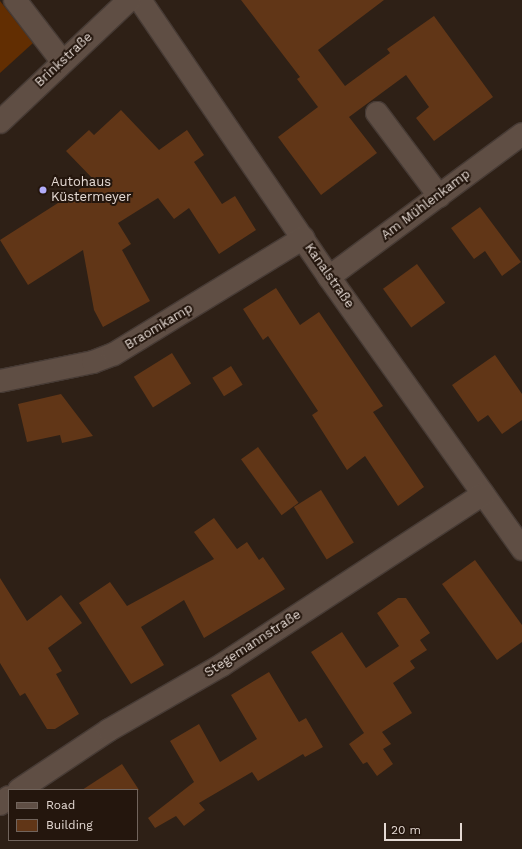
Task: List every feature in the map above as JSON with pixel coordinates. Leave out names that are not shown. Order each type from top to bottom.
[{"type":"street","points":[[15,0],[62,61]]},
{"type":"street","name":"Brinkstraße","points":[[0,122],[62,61],[129,0]]},
{"type":"street","name":"Kanalstraße","points":[[140,0],[329,277],[522,549]]},
{"type":"street","points":[[377,113],[438,196]]},
{"type":"street","name":"Am Mühlenkamp","points":[[329,277],[522,134]]},
{"type":"street","name":"Braomkamp","points":[[0,381],[94,362],[114,354],[303,238]]},
{"type":"street","name":"Stegemannstraße","points":[[21,789],[109,730],[222,665],[483,494]]},
{"type":"street","points":[[0,804],[8,798]]},
{"type":"shaded area","points":[[0,1],[33,43],[0,73]]},
{"type":"building","points":[[241,0],[384,0],[318,50],[345,86],[390,53],[387,49],[434,16],[493,97],[434,141],[416,118],[429,107],[406,75],[349,117],[377,153],[321,195],[278,137],[318,107],[297,79],[300,77]]},
{"type":"building","points":[[121,110],[159,150],[187,130],[204,155],[194,162],[222,204],[235,196],[256,230],[219,254],[189,208],[174,219],[158,198],[118,223],[131,244],[122,250],[150,301],[103,327],[94,310],[83,250],[28,285],[0,240],[94,180],[66,151],[89,130],[94,135]]},
{"type":"building","points":[[480,207],[521,262],[502,276],[485,251],[474,259],[451,228]]},
{"type":"building","points":[[417,264],[445,303],[411,328],[383,289]]},
{"type":"building","points":[[276,288],[300,325],[319,312],[383,406],[373,412],[424,487],[398,506],[365,456],[347,470],[312,415],[318,411],[268,336],[263,340],[243,309]]},
{"type":"building","points":[[172,353],[191,384],[153,407],[134,377]]},
{"type":"building","points":[[495,355],[522,394],[522,420],[502,434],[488,415],[478,422],[452,385]]},
{"type":"building","points":[[231,366],[243,385],[224,396],[212,378]]},
{"type":"building","points":[[61,394],[93,436],[62,443],[60,435],[27,442],[18,404]]},
{"type":"building","points":[[258,447],[299,503],[282,515],[241,459]]},
{"type":"building","points":[[321,490],[354,543],[327,560],[294,507]]},
{"type":"building","points":[[214,518],[237,549],[247,542],[259,560],[263,557],[285,589],[204,638],[184,600],[141,627],[164,665],[131,684],[79,603],[110,582],[127,606],[214,559],[194,532]]},
{"type":"building","points":[[475,560],[522,625],[522,642],[497,660],[442,584]]},
{"type":"building","points":[[0,578],[27,621],[61,595],[82,623],[48,648],[62,671],[56,674],[79,714],[55,729],[47,729],[25,693],[20,696],[0,663]]},
{"type":"building","points":[[398,598],[406,598],[430,633],[420,640],[427,650],[410,661],[415,668],[393,683],[412,713],[382,732],[391,744],[383,749],[393,764],[377,776],[367,762],[363,764],[349,744],[364,733],[311,652],[342,632],[366,668],[399,646],[377,613]]},
{"type":"building","points":[[269,672],[299,722],[306,718],[323,747],[305,757],[303,754],[258,781],[252,772],[199,803],[205,810],[184,826],[176,816],[155,828],[148,818],[194,782],[170,741],[199,724],[220,762],[257,739],[231,695]]},
{"type":"building","points":[[122,764],[139,790],[138,789],[84,789]]},
{"type":"place","name":"Autohaus Küstermeyer","points":[[43,190]]}]
